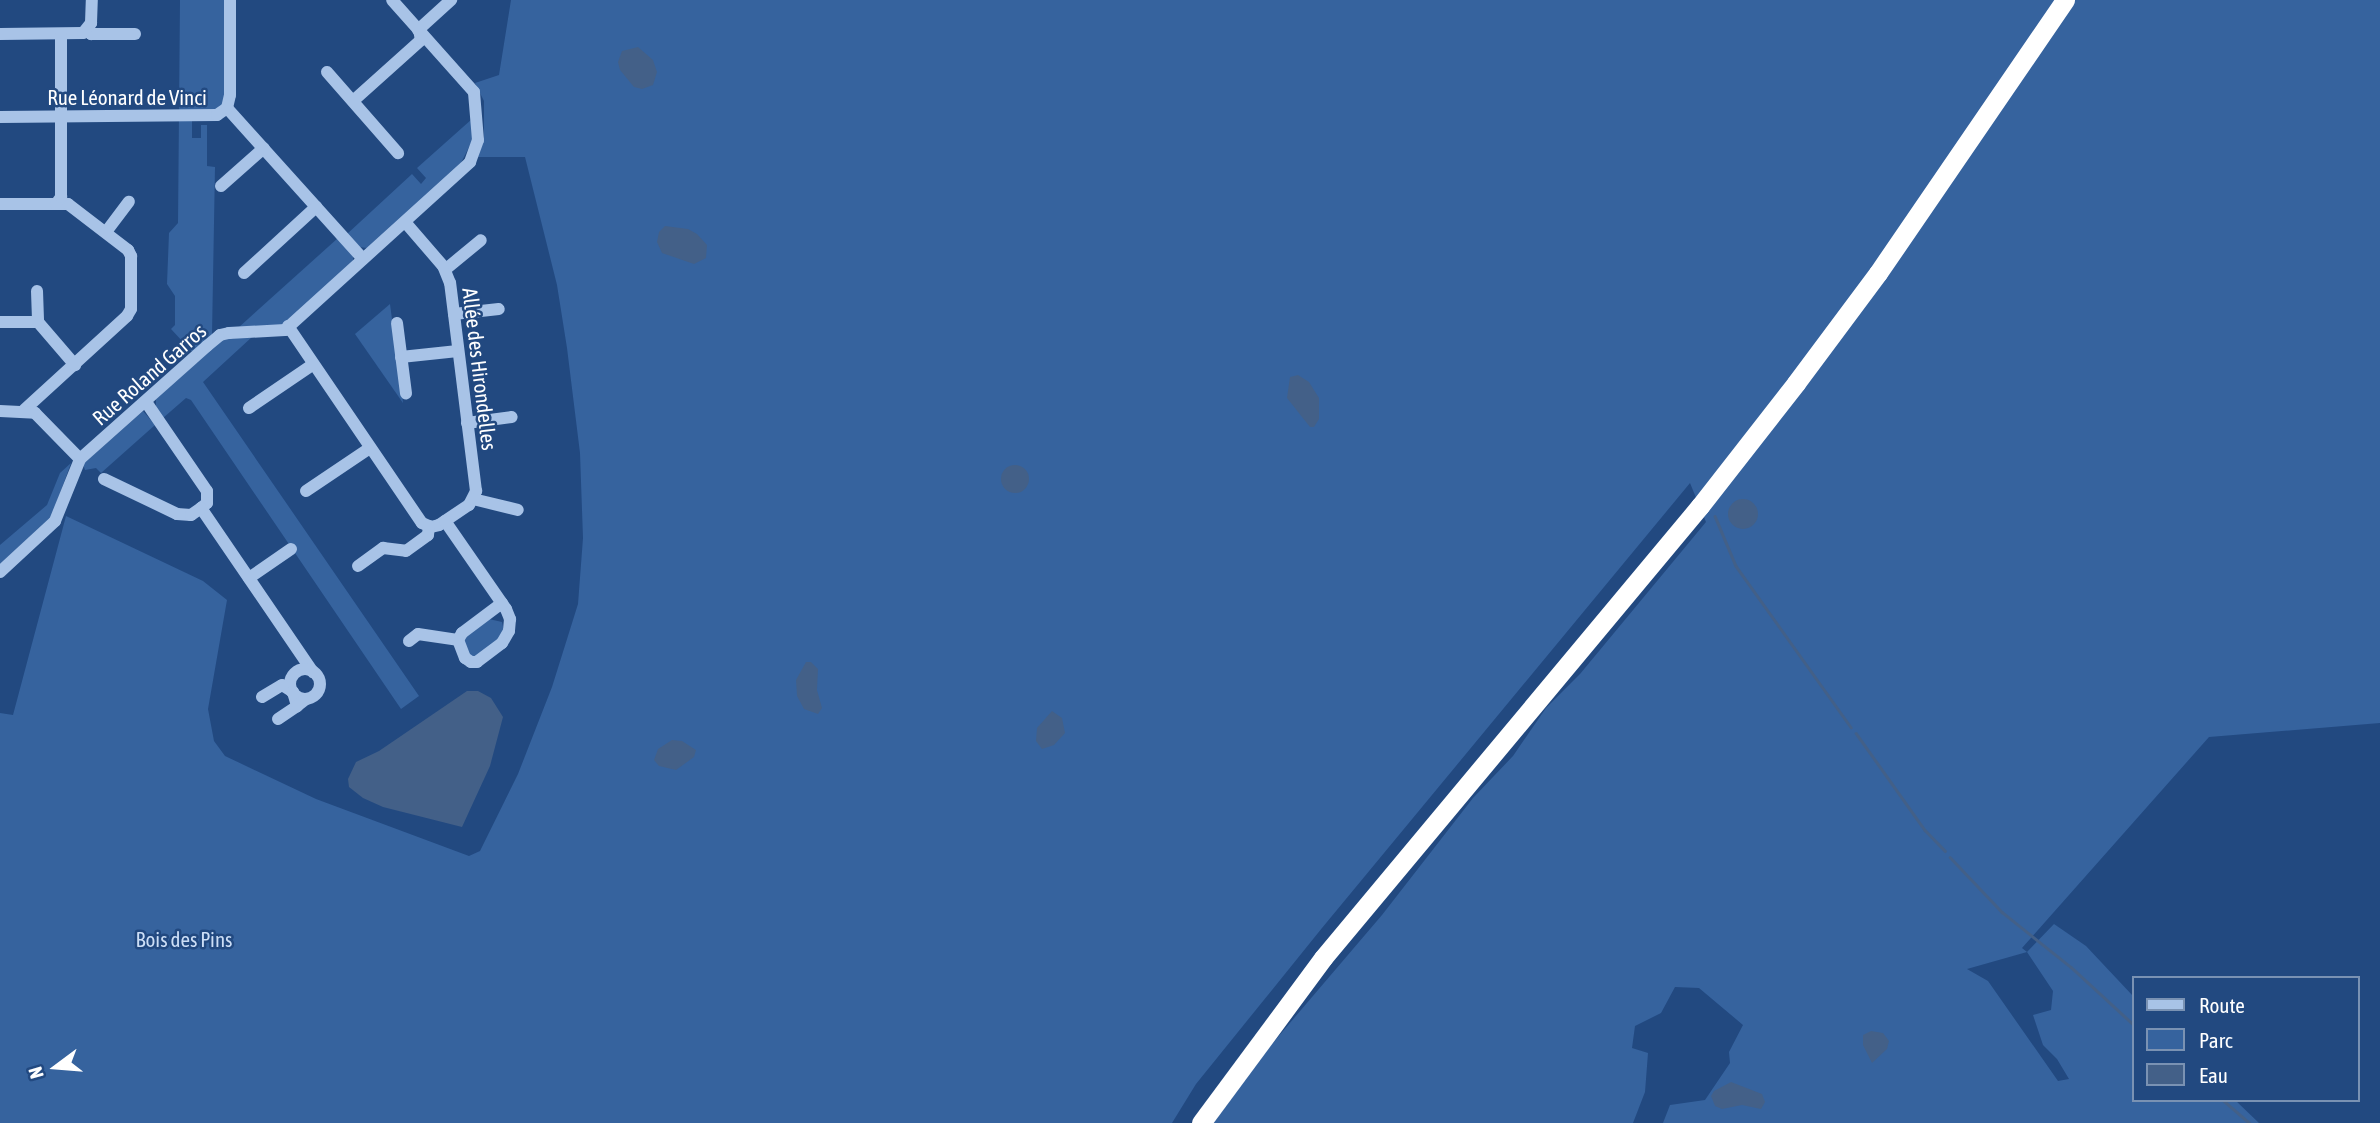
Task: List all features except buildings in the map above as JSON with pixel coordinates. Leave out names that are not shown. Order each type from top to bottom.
[{"type":"highway","points":[[1188,1123],[1315,950],[1530,695],[1695,494],[1787,376],[1876,256],[2051,0]]},
{"type":"highway","points":[[1201,1123],[1323,958],[1700,506],[1796,383],[1886,261],[2065,0]]},
{"type":"street","points":[[0,34],[61,35],[87,30],[91,23],[92,0]]},
{"type":"street","name":"Rue Léonard de Vinci","points":[[0,117],[208,118],[217,115],[227,108],[230,95],[230,0]]},
{"type":"street","points":[[392,0],[474,92],[478,140],[466,167],[289,326],[312,365],[422,523],[429,526],[445,521],[473,499],[518,510]]},
{"type":"street","points":[[418,30],[451,0]]},
{"type":"street","points":[[87,30],[91,34],[135,34]]},
{"type":"street","points":[[353,101],[421,40],[418,30]]},
{"type":"street","points":[[56,204],[61,197],[61,35]]},
{"type":"street","points":[[327,72],[398,153]]},
{"type":"street","points":[[227,108],[363,259]]},
{"type":"street","points":[[221,187],[264,148]]},
{"type":"street","points":[[106,232],[129,202]]},
{"type":"street","points":[[0,204],[70,205],[106,232],[131,256],[131,309],[127,316],[24,410]]},
{"type":"street","points":[[244,273],[316,207]]},
{"type":"street","name":"Allée des Hirondelles","points":[[405,222],[446,270],[476,491],[473,499]]},
{"type":"street","points":[[446,270],[481,240]]},
{"type":"street","points":[[37,290],[38,323],[75,365]]},
{"type":"street","points":[[454,314],[499,309]]},
{"type":"street","points":[[0,322],[38,323]]},
{"type":"street","points":[[397,323],[406,393]]},
{"type":"street","name":"Rue Roland Garros","points":[[0,572],[55,521],[80,459],[220,335],[279,331],[289,326]]},
{"type":"street","points":[[401,357],[458,351]]},
{"type":"street","points":[[248,408],[312,365]]},
{"type":"street","points":[[104,480],[177,514],[191,515],[207,503],[207,491],[146,402]]},
{"type":"street","points":[[0,411],[24,410],[35,413],[80,459]]},
{"type":"street","points":[[467,423],[512,417]]},
{"type":"street","points":[[306,491],[370,448]]},
{"type":"street","points":[[201,508],[319,680],[319,690],[278,719]]},
{"type":"street","points":[[445,521],[502,603],[510,622],[502,643],[477,662],[465,658],[458,640]]},
{"type":"street","points":[[358,566],[383,548],[406,551],[428,535],[429,526]]},
{"type":"street","points":[[249,578],[291,549]]},
{"type":"street","points":[[458,640],[462,633],[502,603]]},
{"type":"street","points":[[409,641],[418,634],[458,640]]},
{"type":"street","points":[[301,703],[290,683],[295,674],[304,669],[313,672]]},
{"type":"street","points":[[262,697],[278,686],[293,692]]},
{"type":"green space","points":[[180,0],[230,0],[227,108],[192,118],[192,138],[201,138],[201,125],[207,125],[207,166],[215,167],[212,335],[196,356],[171,329],[175,325],[175,296],[167,284],[169,233],[178,223]]},
{"type":"green space","name":"Bois des Pins","points":[[511,0],[2380,0],[2380,723],[2209,737],[2022,948],[2027,952],[2054,924],[2086,946],[2132,995],[2132,1102],[2237,1102],[2259,1123],[1663,1123],[1670,1105],[1705,1100],[1730,1063],[1729,1052],[1743,1025],[1699,988],[1675,987],[1661,1013],[1635,1026],[1632,1048],[1648,1053],[1645,1092],[1633,1123],[1213,1123],[1266,1051],[1382,915],[1473,798],[1513,756],[1546,708],[1580,674],[1706,522],[1690,483],[1322,928],[1196,1084],[1172,1123],[0,1123],[0,713],[13,715],[66,516],[203,581],[227,600],[208,709],[214,741],[225,756],[316,799],[469,856],[480,851],[518,774],[552,687],[578,604],[583,538],[580,453],[557,285],[525,157],[478,157],[484,137],[484,101],[475,83],[499,75]],"holes":[[[2027,952],[2053,991],[2051,1010],[2033,1015],[2043,1045],[2057,1059],[2069,1079],[2058,1081],[1988,981],[1967,969]]]},
{"type":"green space","points":[[472,119],[472,141],[460,165],[367,248],[359,247],[347,234],[412,174],[421,184],[426,178],[417,168]]},
{"type":"green space","points":[[338,238],[353,256],[353,261],[283,325],[238,328]]},
{"type":"green space","points":[[390,304],[403,403],[355,334]]},
{"type":"green space","points":[[252,337],[203,382],[419,696],[401,709],[191,400],[186,398],[163,418],[156,408],[156,399],[223,339]]},
{"type":"green space","points":[[143,411],[155,425],[101,473],[96,468],[85,470],[83,464]]},
{"type":"green space","points":[[71,463],[51,518],[0,564],[0,545],[47,505],[60,473]]},
{"type":"green space","points":[[489,619],[502,622],[505,636],[473,658],[466,651],[464,636]]},
{"type":"water","points":[[638,47],[653,60],[657,72],[653,85],[642,89],[634,87],[620,70],[618,62],[622,51]]},
{"type":"water","points":[[665,226],[688,229],[697,234],[707,245],[706,258],[694,264],[662,253],[657,242],[659,232]]},
{"type":"water","points":[[1298,375],[1309,382],[1319,398],[1319,419],[1314,427],[1310,427],[1287,398],[1290,377]]},
{"type":"water","points":[[1015,465],[1025,469],[1029,479],[1025,489],[1015,493],[1005,489],[1001,479],[1005,469]]},
{"type":"water","points":[[1743,499],[1749,500],[1757,508],[1757,520],[1749,528],[1743,529],[1737,528],[1729,520],[1728,514],[1729,508],[1737,500]]},
{"type":"water","points":[[806,662],[811,662],[818,669],[817,690],[822,708],[818,714],[804,709],[797,696],[796,680]]},
{"type":"water","points":[[467,691],[478,691],[491,698],[503,717],[490,766],[462,827],[383,807],[363,798],[349,787],[348,779],[356,762],[379,751]]},
{"type":"water","points":[[1052,711],[1062,718],[1065,733],[1054,745],[1042,749],[1036,741],[1037,728]]},
{"type":"water","points":[[672,740],[682,741],[696,750],[694,757],[676,770],[659,766],[654,760],[658,749]]},
{"type":"water","points":[[1871,1031],[1883,1033],[1889,1041],[1887,1049],[1872,1063],[1863,1045],[1863,1035]]},
{"type":"water","points":[[1731,1082],[1762,1094],[1765,1102],[1761,1109],[1742,1105],[1722,1109],[1715,1106],[1711,1096],[1714,1091]]},
{"type":"waterway","points":[[1715,516],[1736,566],[1851,727]]},
{"type":"waterway","points":[[1856,733],[1925,830],[1945,851]]},
{"type":"waterway","points":[[1950,857],[2002,912],[2071,967],[2132,1023]]},
{"type":"waterway","points":[[2225,1102],[2249,1123]]}]
